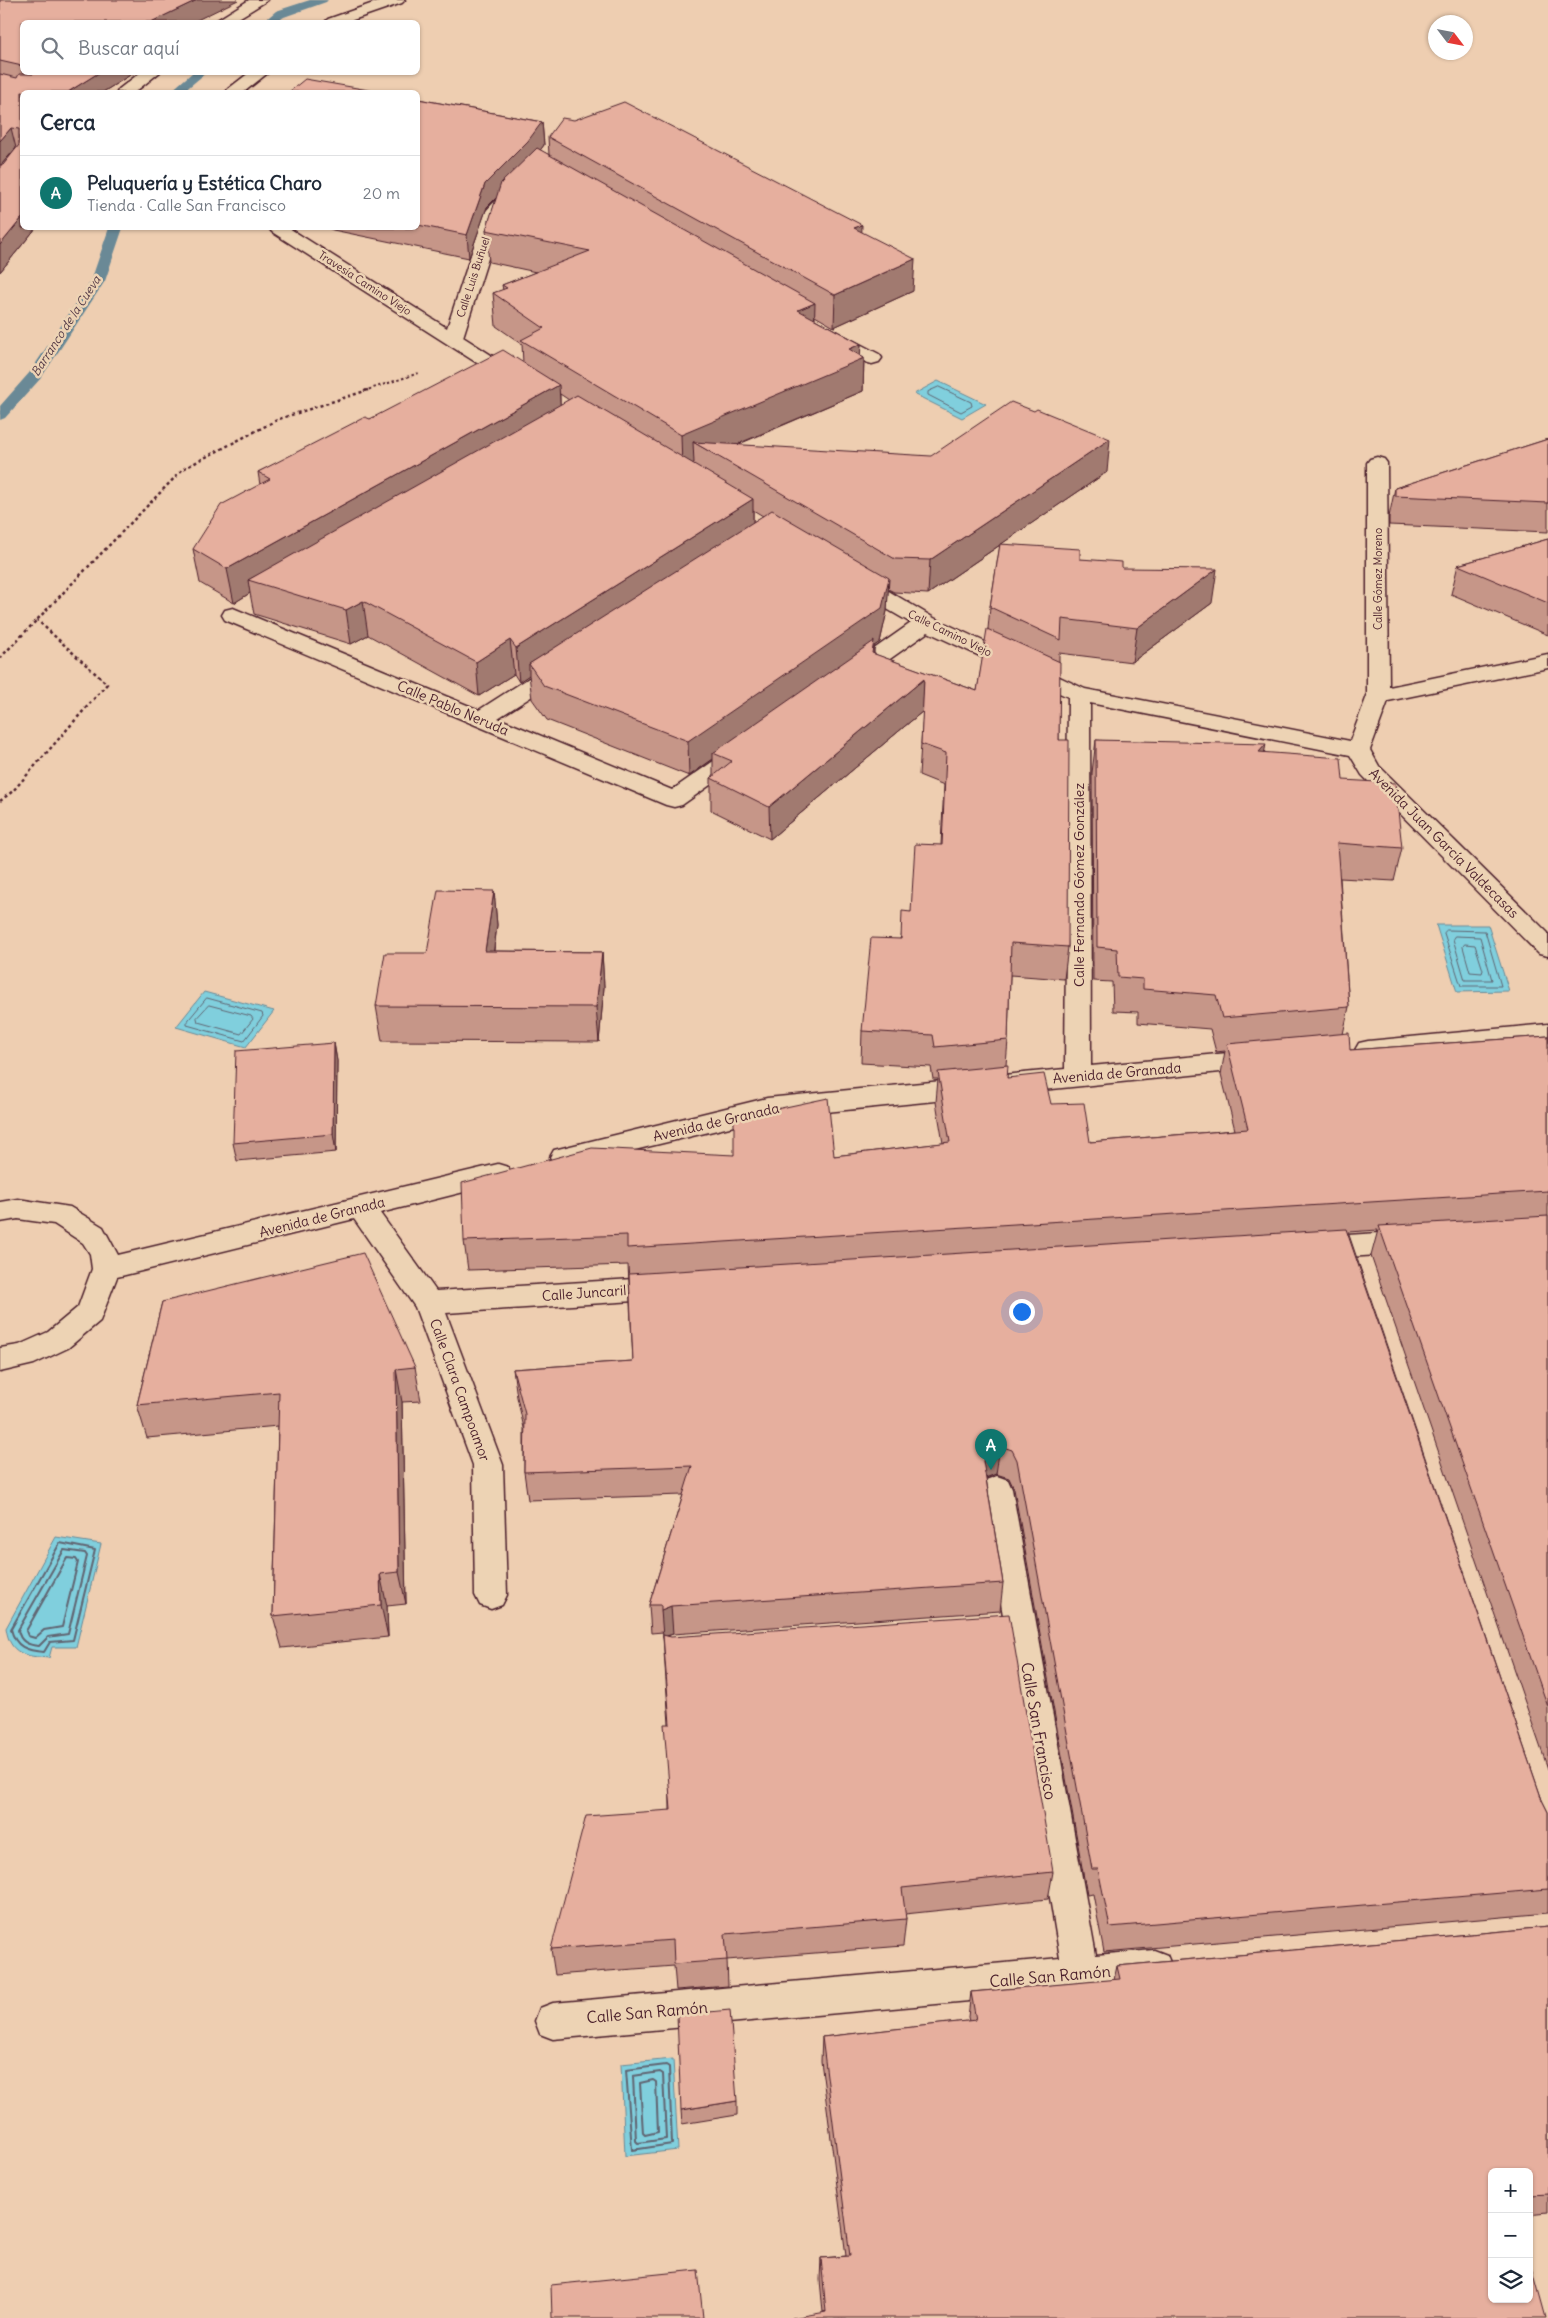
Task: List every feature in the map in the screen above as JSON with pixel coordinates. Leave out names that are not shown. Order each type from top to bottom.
[{"type":"street","points":[[225,20],[260,0]]},
{"type":"street","points":[[339,20],[397,0]]},
{"type":"street","points":[[128,90],[148,75]]},
{"type":"street","points":[[237,90],[257,75]]},
{"type":"street","name":"Calle Luis Buñuel","points":[[453,339],[494,212],[513,193]]},
{"type":"street","name":"Travesía Camino Viejo","points":[[281,230],[453,339]]},
{"type":"street","points":[[812,324],[872,358]]},
{"type":"street","points":[[453,339],[532,389]]},
{"type":"street","name":"Calle Gómez Moreno","points":[[1377,463],[1387,494],[1378,696]]},
{"type":"street","name":"Calle Camino Viejo","points":[[836,570],[926,623],[1079,694],[1358,750]]},
{"type":"street","name":"Calle Pablo Neruda","points":[[241,610],[482,719],[674,800],[763,737]]},
{"type":"street","points":[[828,692],[926,623]]},
{"type":"street","points":[[482,719],[581,655]]},
{"type":"street","points":[[1358,750],[1378,696],[1548,661]]},
{"type":"street","name":"Calle Fernando Gómez González","points":[[1078,1076],[1079,694]]},
{"type":"street","name":"Avenida Juan García Valdecasas","points":[[1358,750],[1370,770],[1548,948]]},
{"type":"street","points":[[1342,1052],[1548,1033]]},
{"type":"street","name":"Avenida de Granada","points":[[106,1270],[767,1108],[1284,1057]]},
{"type":"street","name":"Calle Clara Campoamor","points":[[361,1207],[428,1303],[488,1465],[491,1595]]},
{"type":"street","points":[[0,1212],[18,1209],[60,1214],[93,1235],[104,1254],[106,1270],[90,1313],[58,1340],[24,1356],[0,1360]]},
{"type":"street","points":[[1291,1250],[1356,1260],[1440,1240]]},
{"type":"street","name":"Calle Juncaril","points":[[428,1303],[696,1286]]},
{"type":"street","name":"Calle San Francisco","points":[[997,1489],[1006,1627],[1081,1973]]},
{"type":"street","name":"Calle San Ramón","points":[[553,2021],[1190,1964]]},
{"type":"path","points":[[0,658],[183,469],[278,419],[477,354]]},
{"type":"path","points":[[0,801],[13,791],[107,684],[37,620]]},
{"type":"water","points":[[938,381],[986,404],[962,418],[914,394]]},
{"type":"water","points":[[1436,925],[1488,925],[1509,991],[1457,992]]},
{"type":"water","points":[[204,992],[274,1011],[246,1047],[176,1027]]},
{"type":"water","points":[[56,1537],[101,1544],[76,1647],[52,1647],[49,1658],[26,1655],[15,1649],[11,1644],[6,1628]]},
{"type":"water","points":[[673,2059],[678,2150],[625,2156],[621,2064]]},
{"type":"building","points":[[0,0],[197,0],[155,20],[20,20],[20,66],[0,61]]},
{"type":"building","points":[[0,74],[17,78],[19,74],[95,75],[71,90],[20,90],[20,220],[0,245],[0,165],[3,165],[19,145],[19,129],[11,128],[0,141]]},
{"type":"building","points":[[305,79],[368,90],[291,90]]},
{"type":"building","points":[[420,99],[542,122],[528,141],[485,184],[467,235],[420,225]]},
{"type":"building","points":[[624,102],[862,225],[854,228],[915,259],[835,295],[548,137],[562,118],[574,120]]},
{"type":"building","points":[[537,148],[815,303],[798,310],[861,344],[849,349],[864,358],[681,435],[521,340],[544,328],[493,293],[507,288],[502,285],[590,251],[486,230],[501,183]]},
{"type":"building","points":[[503,350],[559,385],[227,569],[193,549],[221,505],[270,479],[258,472],[365,417],[370,419]]},
{"type":"building","points":[[577,395],[753,499],[516,648],[510,640],[476,662],[363,601],[346,610],[248,580]]},
{"type":"building","points":[[1011,402],[1034,411],[1037,409],[1110,439],[930,560],[895,559],[693,442],[931,456]]},
{"type":"building","points":[[1548,439],[1548,503],[1395,496],[1395,488]]},
{"type":"building","points":[[772,510],[889,578],[882,608],[688,741],[544,686],[529,664]]},
{"type":"building","points":[[1548,539],[1548,603],[1458,565]]},
{"type":"building","points":[[1000,544],[1080,549],[1080,559],[1122,562],[1122,568],[1217,569],[1137,628],[1062,619],[1061,640],[990,607]]},
{"type":"building","points":[[987,629],[1060,662],[1059,740],[1069,740],[1068,947],[1011,943],[1008,1040],[935,1047],[933,1035],[862,1031],[871,938],[901,939],[902,911],[911,912],[915,844],[942,845],[946,753],[921,744],[924,679],[769,807],[711,778],[732,761],[713,753],[874,641],[872,653],[977,691]]},
{"type":"building","points":[[1096,740],[1266,744],[1259,752],[1341,758],[1343,780],[1395,783],[1402,848],[1337,843],[1349,1007],[1222,1018],[1216,995],[1143,989],[1143,979],[1118,977],[1117,949],[1097,947]]},
{"type":"building","points":[[438,890],[494,891],[485,951],[602,952],[596,1007],[376,1006],[385,953],[427,953]]},
{"type":"building","points":[[1349,1033],[1350,1050],[1548,1036],[1548,1191],[627,1248],[627,1235],[464,1241],[462,1183],[592,1148],[734,1155],[734,1118],[828,1098],[834,1156],[950,1142],[938,1072],[1008,1065],[1007,1078],[1044,1074],[1051,1104],[1084,1103],[1090,1142],[1248,1129],[1227,1044]]},
{"type":"building","points":[[334,1043],[333,1134],[233,1143],[236,1051]]},
{"type":"building","points":[[1548,1216],[1548,1707],[1379,1226]]},
{"type":"building","points":[[1346,1229],[1542,1800],[1548,1812],[1548,1889],[1110,1927],[1098,1869],[1092,1869],[1017,1460],[1012,1450],[1000,1446],[988,1450],[983,1461],[1003,1583],[671,1606],[661,1610],[661,1605],[649,1605],[692,1466],[524,1472],[525,1414],[513,1369],[633,1361],[629,1274]]},
{"type":"building","points":[[363,1253],[415,1367],[396,1369],[399,1572],[380,1574],[381,1605],[273,1616],[279,1392],[137,1405],[162,1302]]},
{"type":"building","points":[[1009,1614],[1053,1872],[902,1888],[906,1919],[725,1934],[727,1960],[674,1964],[673,1940],[551,1949],[586,1816],[671,1810],[664,1724],[670,1724],[663,1635],[671,1637]]},
{"type":"building","points":[[1548,1927],[1548,2193],[1533,2194],[1533,2168],[1488,2168],[1488,2303],[1533,2303],[1533,2271],[1546,2318],[792,2318],[826,2312],[821,2258],[850,2256],[822,2037],[976,2020],[971,1992],[1120,1979],[1117,1966]]},
{"type":"building","points":[[730,2010],[737,2101],[681,2110],[677,2015]]},
{"type":"building","points":[[698,2270],[703,2318],[552,2318],[551,2285]]},
{"type":"waterway","name":"Barranco de la Cueva","points":[[272,20],[280,14],[322,0]]},
{"type":"waterway","name":"Barranco de la Cueva","points":[[178,90],[197,75]]},
{"type":"waterway","name":"Barranco de la Cueva","points":[[0,415],[36,375],[98,281],[115,230]]},
{"type":"place","name":"Peluquería y Estética Charo","points":[[991,1470]]}]
